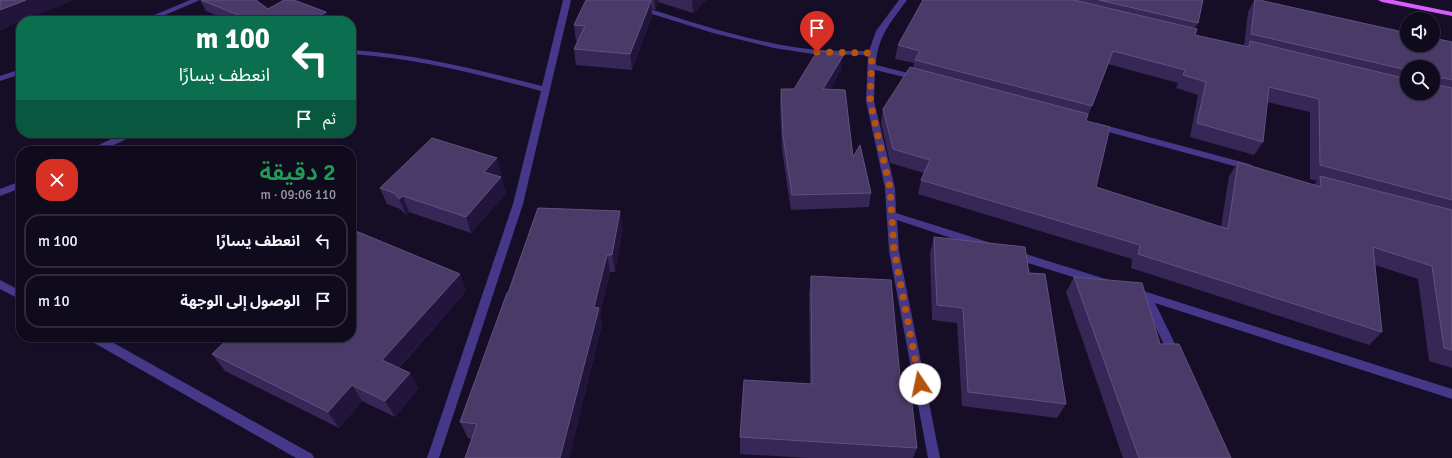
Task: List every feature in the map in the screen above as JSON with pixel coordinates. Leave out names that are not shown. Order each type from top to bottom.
[{"type":"main road","points":[[1382,0],[1452,14]]},
{"type":"street","points":[[156,16],[196,0]]},
{"type":"street","points":[[433,458],[518,204],[567,0]]},
{"type":"street","points":[[902,0],[880,31],[872,53],[870,101],[890,188],[894,250],[934,458]]},
{"type":"street","points":[[629,6],[743,38],[792,49],[830,53],[872,53]]},
{"type":"street","points":[[356,52],[381,53],[442,64],[545,89]]},
{"type":"street","points":[[871,66],[925,80]]},
{"type":"street","points":[[0,79],[16,73]]},
{"type":"street","points":[[1085,123],[1261,170]]},
{"type":"street","points":[[104,146],[121,138]]},
{"type":"street","points":[[0,194],[16,186]]},
{"type":"street","points":[[892,215],[1452,394]]},
{"type":"street","points":[[0,284],[16,293]]},
{"type":"street","points":[[1146,296],[1180,366]]},
{"type":"street","points":[[103,342],[308,458]]},
{"type":"building","points":[[0,0],[26,0],[0,10]]},
{"type":"building","points":[[201,0],[256,0],[268,9],[284,0],[294,0],[326,12],[319,16],[241,16]]},
{"type":"building","points":[[586,0],[651,1],[630,54],[574,49],[585,26],[574,25]]},
{"type":"building","points":[[923,0],[1074,0],[1197,29],[1195,35],[1249,47],[1250,41],[1400,77],[1400,100],[1440,100],[1440,85],[1452,88],[1452,200],[1320,165],[1319,99],[1269,87],[1263,142],[1197,123],[1206,82],[1183,75],[1185,70],[1113,51],[1092,106],[915,60],[920,51],[898,45]]},
{"type":"building","points":[[1099,0],[1203,0],[1198,23]]},
{"type":"building","points":[[1255,0],[1259,0],[1400,31],[1400,52],[1440,52],[1440,39],[1452,42],[1452,80],[1440,78],[1440,60],[1400,60],[1400,68],[1251,34]]},
{"type":"building","points":[[818,50],[843,56],[823,89],[845,90],[853,157],[860,145],[871,193],[792,195],[783,136],[781,89],[794,89]]},
{"type":"building","points":[[910,67],[1088,114],[1086,121],[1110,127],[1096,187],[1228,229],[1238,162],[1321,187],[1320,176],[1452,210],[1452,350],[1444,348],[1432,266],[1373,247],[1382,332],[1138,254],[1140,245],[921,180],[930,160],[893,149],[883,109]]},
{"type":"building","points":[[432,138],[497,158],[484,172],[501,177],[466,217],[403,196],[399,199],[394,193],[380,188]]},
{"type":"building","points":[[538,208],[620,211],[612,255],[607,255],[594,307],[599,308],[560,458],[465,458],[477,424],[460,422]]},
{"type":"building","points":[[356,231],[460,274],[382,360],[410,373],[385,401],[352,385],[328,412],[212,354],[225,342],[356,342]]},
{"type":"building","points":[[934,237],[1025,247],[1029,273],[1045,274],[1066,404],[968,392],[963,308],[937,305]]},
{"type":"building","points":[[811,276],[891,280],[900,377],[909,377],[917,448],[740,437],[744,380],[812,384]]},
{"type":"building","points":[[1074,277],[1142,283],[1160,344],[1179,344],[1231,458],[1139,458]]},
{"type":"route","points":[[817,52],[872,53],[870,101],[890,188],[894,250],[920,384]]}]
